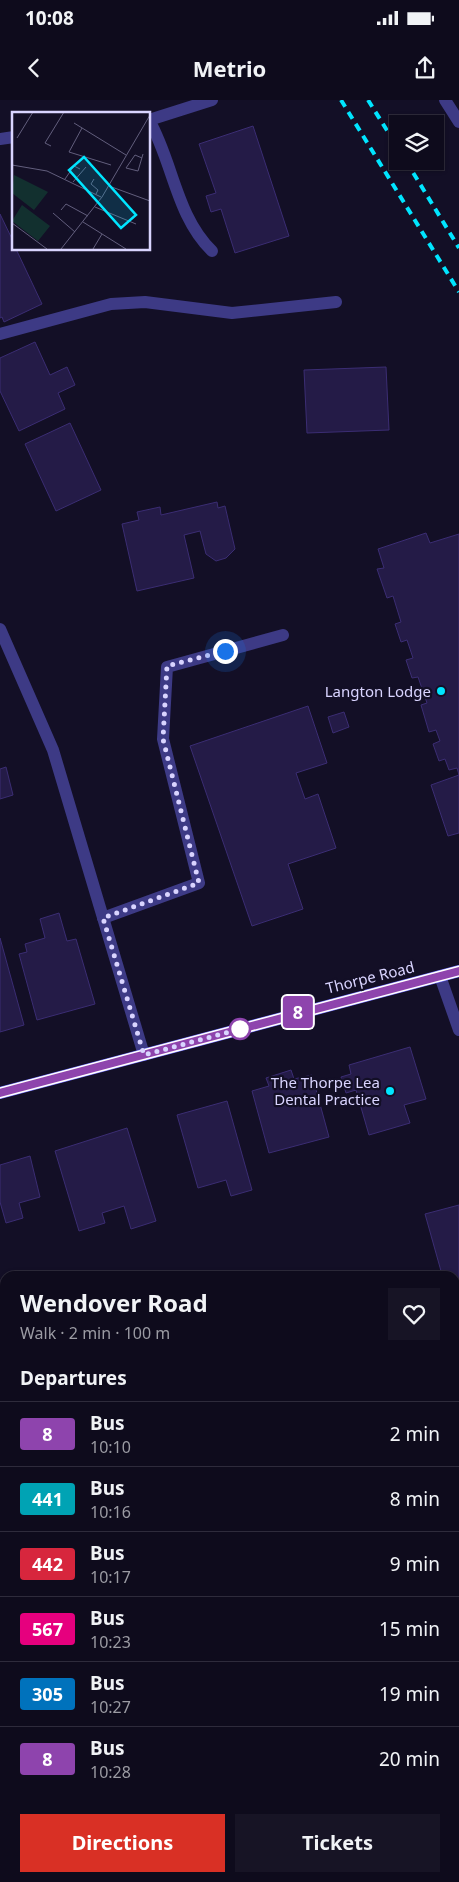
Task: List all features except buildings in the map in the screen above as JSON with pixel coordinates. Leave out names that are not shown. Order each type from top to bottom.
[{"type":"main road","name":"Thorpe Road","points":[[0,1093],[459,970]]},
{"type":"street","points":[[150,120],[212,100]]},
{"type":"street","points":[[445,100],[459,122]]},
{"type":"street","points":[[150,123],[188,218],[199,239],[212,251]]},
{"type":"street","points":[[0,334],[111,304],[145,302],[232,313],[336,302]]},
{"type":"street","points":[[0,629],[53,750],[144,1055]]},
{"type":"street","points":[[103,918],[199,883],[163,739],[167,666],[283,635]]},
{"type":"street","points":[[440,976],[459,1030]]},
{"type":"railway","points":[[341,100],[459,292]]},
{"type":"railway","points":[[368,100],[389,134]]},
{"type":"railway","points":[[411,170],[459,248]]},
{"type":"bus line","name":"8","points":[[0,1093],[353,997],[459,971]]},
{"type":"place","name":"Langton Lodge","points":[[441,691]]},
{"type":"place","name":"The Thorpe Lea Dental Practice","points":[[390,1091]]},
{"type":"route","points":[[225,651],[167,666],[163,739],[199,883],[103,918],[144,1055],[240,1029]]}]
